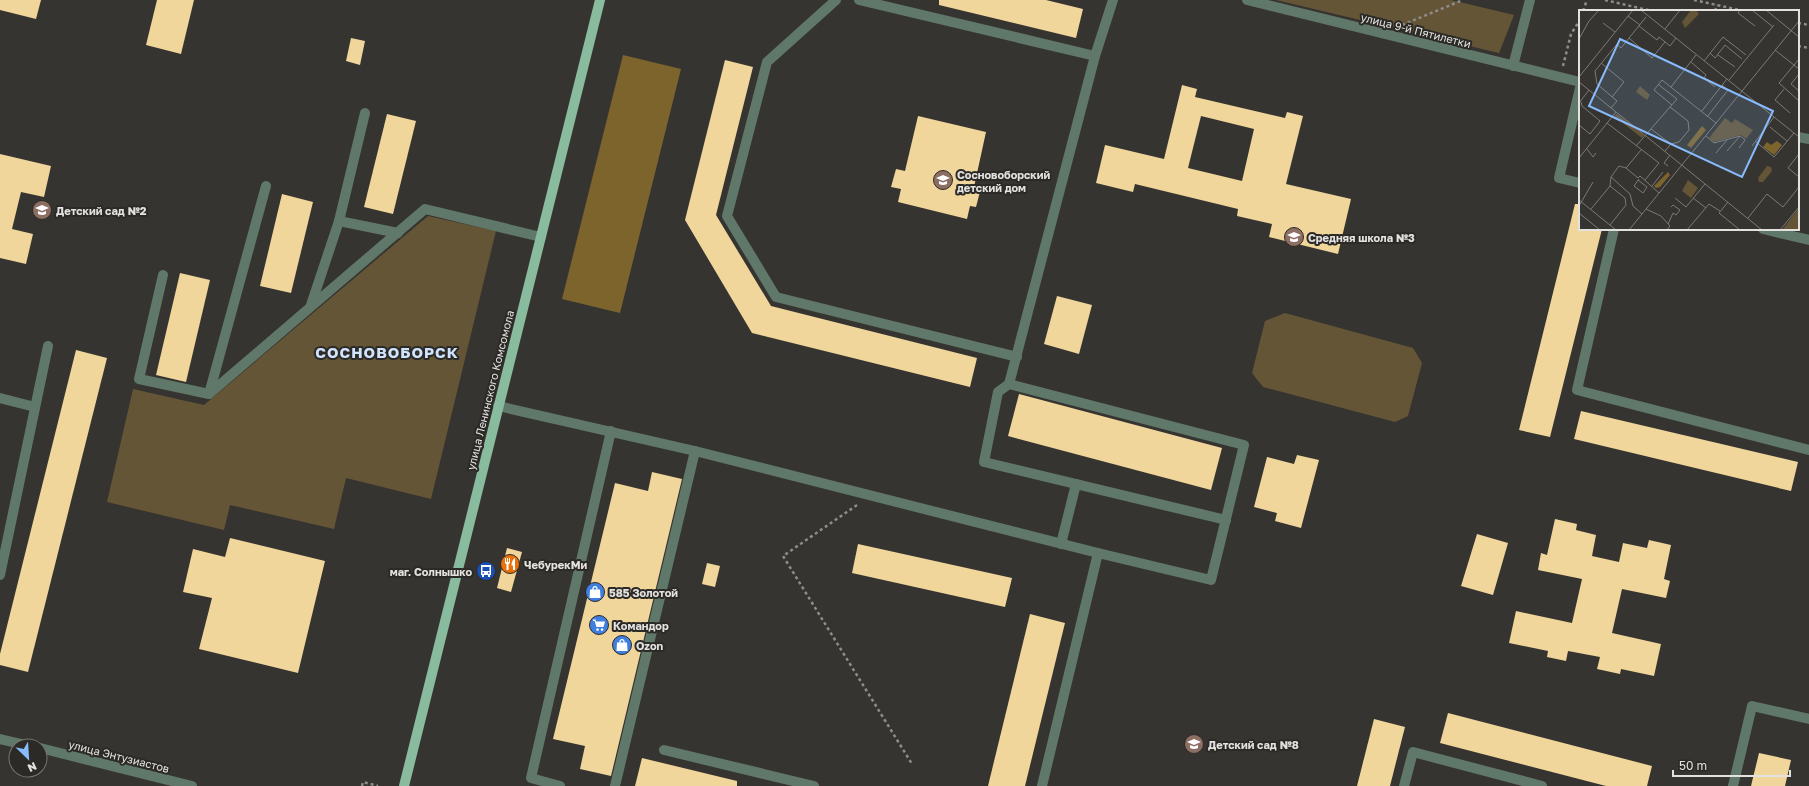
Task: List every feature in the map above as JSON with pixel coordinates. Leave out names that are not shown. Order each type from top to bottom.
[{"type":"main road","name":"улица Ленинского Комсомола","points":[[404,786],[600,0]]},
{"type":"street","points":[[836,0],[767,62],[727,216],[776,297],[1017,357]]},
{"type":"street","points":[[859,0],[1095,56]]},
{"type":"street","points":[[1113,0],[1095,56],[1010,384],[998,392],[984,462],[1226,520]]},
{"type":"street","name":"улица 9-й Пятилетки","points":[[1247,0],[1579,82]]},
{"type":"street","points":[[1513,66],[1530,0]]},
{"type":"street","points":[[1579,92],[1559,178],[1579,183]]},
{"type":"street","points":[[311,305],[339,221],[365,113]]},
{"type":"street","points":[[1799,136],[1809,139]]},
{"type":"street","points":[[209,394],[266,186]]},
{"type":"street","points":[[209,394],[311,305],[425,209],[541,237]]},
{"type":"street","points":[[339,221],[398,233]]},
{"type":"street","points":[[1614,230],[1577,390],[1809,450]]},
{"type":"street","points":[[1767,230],[1809,240]]},
{"type":"street","points":[[163,275],[140,379],[209,394]]},
{"type":"street","points":[[0,575],[48,346]]},
{"type":"street","points":[[498,406],[695,451],[1061,544],[1211,580],[1244,445],[1010,384]]},
{"type":"street","points":[[0,398],[35,408]]},
{"type":"street","points":[[560,786],[531,778],[611,431]]},
{"type":"street","points":[[615,786],[695,451]]},
{"type":"street","points":[[1061,544],[1076,484]]},
{"type":"street","points":[[1042,786],[1098,553]]},
{"type":"street","points":[[1733,786],[1752,706],[1809,719]]},
{"type":"street","name":"улица Энтузиастов","points":[[48,750],[192,786]]},
{"type":"street","points":[[664,750],[814,786]]},
{"type":"street","points":[[1404,786],[1413,752],[1542,786]]},
{"type":"path","points":[[1382,33],[1463,0]]},
{"type":"path","points":[[1583,10],[1587,0]]},
{"type":"path","points":[[1605,0],[1648,10]]},
{"type":"path","points":[[1694,0],[1740,10]]},
{"type":"path","points":[[1715,10],[1717,5]]},
{"type":"path","points":[[1560,78],[1571,34],[1579,22]]},
{"type":"path","points":[[1799,23],[1809,25]]},
{"type":"path","points":[[1799,46],[1809,48]]},
{"type":"path","points":[[871,496],[783,556],[912,764]]},
{"type":"path","points":[[362,786],[363,782],[378,786]]},
{"type":"shaded area","points":[[1276,0],[1451,0],[1514,15],[1499,53]]},
{"type":"shaded area","points":[[623,55],[681,69],[620,313],[562,299]]},
{"type":"shaded area","points":[[428,216],[496,231],[431,499],[346,478],[334,529],[230,505],[224,530],[107,502],[133,389],[204,405]]},
{"type":"shaded area","points":[[1285,313],[1413,348],[1422,363],[1408,416],[1395,422],[1263,387],[1252,373],[1265,321]]},
{"type":"building","points":[[0,0],[41,0],[36,19],[0,10]]},
{"type":"building","points":[[157,0],[194,0],[181,54],[146,45]]},
{"type":"building","points":[[939,0],[1046,0],[1083,9],[1076,38],[939,5]]},
{"type":"building","points":[[351,38],[365,41],[360,65],[346,61]]},
{"type":"building","points":[[725,60],[753,67],[716,215],[771,306],[977,358],[970,387],[752,333],[685,220]]},
{"type":"building","points":[[1182,85],[1197,89],[1195,97],[1285,118],[1287,112],[1303,116],[1286,184],[1351,199],[1338,254],[1269,237],[1272,224],[1237,216],[1238,209],[1135,184],[1133,192],[1096,183],[1105,145],[1164,159]],"holes":[[[1201,116],[1254,129],[1242,181],[1188,168]]]},
{"type":"building","points":[[387,114],[416,121],[393,214],[364,207]]},
{"type":"building","name":"Сосновоборский детский дом","points":[[918,116],[986,132],[974,187],[981,188],[976,207],[970,206],[967,219],[898,202],[901,189],[891,187],[896,169],[905,171]]},
{"type":"building","points":[[0,154],[51,166],[44,197],[21,192],[12,229],[33,234],[26,264],[0,258]]},
{"type":"building","points":[[282,194],[313,202],[291,293],[260,286]]},
{"type":"building","points":[[1575,204],[1579,204],[1579,230],[1602,230],[1550,437],[1519,430]]},
{"type":"building","points":[[180,273],[210,280],[186,382],[156,375]]},
{"type":"building","points":[[1057,296],[1092,305],[1079,354],[1044,344]]},
{"type":"building","points":[[76,350],[107,358],[28,672],[0,665],[0,654]]},
{"type":"building","points":[[1019,394],[1222,448],[1211,490],[1008,436]]},
{"type":"building","points":[[1581,411],[1798,462],[1791,491],[1574,439]]},
{"type":"building","points":[[1297,455],[1319,460],[1301,528],[1275,521],[1277,513],[1254,507],[1267,457],[1294,464]]},
{"type":"building","points":[[652,472],[682,479],[611,776],[580,769],[585,746],[553,739],[615,483],[648,491]]},
{"type":"building","points":[[1555,519],[1577,524],[1576,530],[1596,535],[1592,556],[1619,562],[1623,543],[1647,548],[1649,540],[1671,545],[1664,579],[1670,581],[1666,598],[1622,589],[1612,633],[1661,644],[1654,676],[1621,669],[1620,674],[1597,669],[1600,657],[1568,651],[1566,661],[1547,657],[1548,651],[1509,643],[1516,611],[1572,623],[1582,579],[1538,570],[1541,553],[1547,555]]},
{"type":"building","points":[[1477,534],[1508,543],[1493,595],[1461,586]]},
{"type":"building","points":[[230,538],[325,561],[298,673],[199,649],[212,598],[183,592],[193,549],[225,557]]},
{"type":"building","points":[[858,544],[1012,578],[1005,607],[852,573]]},
{"type":"building","points":[[507,548],[522,552],[511,592],[497,588]]},
{"type":"building","points":[[707,563],[720,566],[715,587],[702,584]]},
{"type":"building","points":[[1030,614],[1065,623],[1025,786],[988,786]]},
{"type":"building","points":[[1448,713],[1652,766],[1647,786],[1606,786],[1440,743]]},
{"type":"building","points":[[1374,719],[1405,727],[1390,786],[1357,786]]},
{"type":"building","points":[[1759,753],[1791,760],[1785,786],[1751,786]]},
{"type":"building","points":[[642,758],[737,781],[737,786],[635,786]]},
{"type":"place","name":"Сосновоборский детский дом","points":[[943,180]]},
{"type":"place","name":"Детский сад №2","points":[[42,210]]},
{"type":"place","name":"Средняя школа №3","points":[[1294,237]]},
{"type":"place","name":"ЧебурекМи","points":[[510,564]]},
{"type":"place","name":"маг. Солнышко","points":[[486,571]]},
{"type":"place","name":"585 Золотой","points":[[595,592]]},
{"type":"place","name":"Командор","points":[[599,625]]},
{"type":"place","name":"Ozon","points":[[622,645]]},
{"type":"place","name":"Детский сад №8","points":[[1194,744]]},
{"type":"district","name":"СОСНОВОБОРСК","points":[[387,352]]}]
